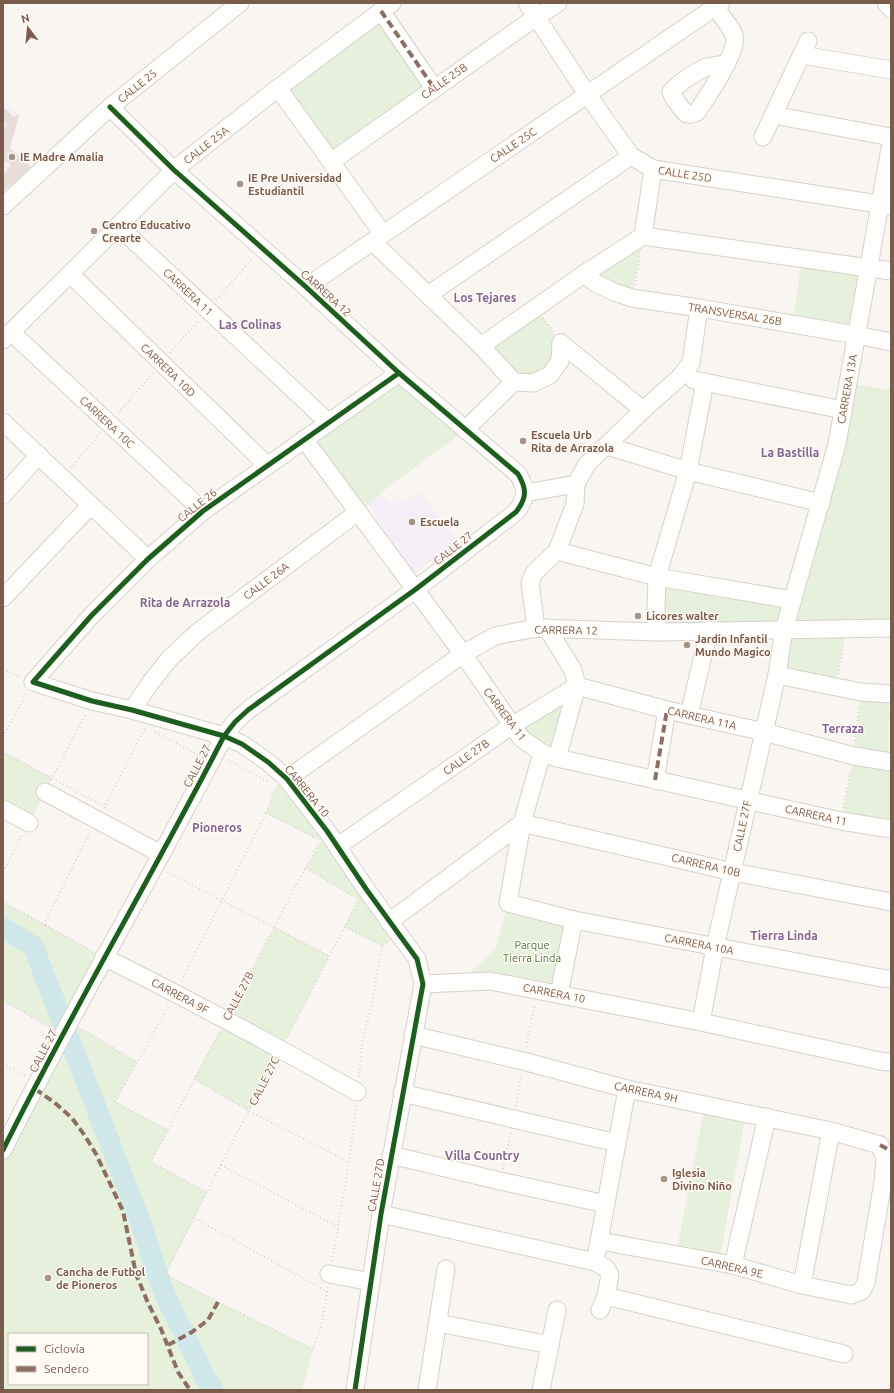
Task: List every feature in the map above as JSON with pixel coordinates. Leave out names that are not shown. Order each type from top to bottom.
[{"type":"street","name":"CALLE 25","points":[[3,206],[110,107],[240,3]]},
{"type":"street","name":"CALLE 25B","points":[[332,161],[434,88],[532,10],[558,3]]},
{"type":"street","points":[[886,3],[891,9]]},
{"type":"street","points":[[718,5],[734,34],[736,41],[733,53],[726,64]]},
{"type":"street","name":"CALLE 25C","points":[[306,287],[718,5]]},
{"type":"street","points":[[386,7],[434,88]]},
{"type":"street","name":"CALLE 25A","points":[[7,336],[174,170],[278,88],[386,7]]},
{"type":"street","points":[[428,295],[631,156],[587,94],[532,10]]},
{"type":"street","points":[[763,137],[805,48],[891,70]]},
{"type":"street","points":[[278,88],[332,161],[378,238],[428,295],[481,346],[514,382]]},
{"type":"street","name":"CARRERA 12","points":[[110,107],[174,170],[306,287],[399,373],[518,474],[523,482],[525,493]]},
{"type":"street","points":[[774,115],[891,137]]},
{"type":"street","name":"CARRERA 13A","points":[[784,630],[837,444],[868,267],[885,205],[891,142]]},
{"type":"street","name":"CALLE 25D","points":[[631,156],[653,169],[885,205]]},
{"type":"street","points":[[643,236],[653,169]]},
{"type":"street","name":"CARRERA 11","points":[[118,226],[328,422]]},
{"type":"street","points":[[481,346],[584,274],[643,236],[891,271]]},
{"type":"street","name":"CARRERA 10D","points":[[70,274],[267,465]]},
{"type":"street","name":"TRANSVERSAL 26B","points":[[584,274],[597,284],[632,298],[699,308],[891,342]]},
{"type":"street","points":[[389,922],[522,823],[577,686],[572,670],[542,628],[530,583],[534,573],[557,551],[575,504],[576,484],[588,464],[643,410],[680,377],[690,363],[699,308]]},
{"type":"street","name":"CARRERA 10C","points":[[7,336],[203,511]]},
{"type":"street","points":[[562,343],[643,410]]},
{"type":"street","points":[[465,430],[514,382],[533,382],[550,375],[560,361],[562,343]]},
{"type":"street","name":"CALLE 26","points":[[33,682],[91,616],[148,558],[203,511],[399,373]]},
{"type":"street","points":[[680,377],[843,410]]},
{"type":"street","points":[[657,632],[657,576],[688,471],[705,382]]},
{"type":"street","points":[[3,422],[148,558]]},
{"type":"street","name":"CARRERA 11","points":[[304,439],[416,589],[463,654],[511,726],[521,738],[549,756],[841,821],[890,829]]},
{"type":"street","points":[[607,446],[688,471],[821,503]]},
{"type":"street","points":[[3,495],[39,455]]},
{"type":"street","points":[[525,493],[576,484]]},
{"type":"street","name":"CALLE 27","points":[[5,1139],[38,1083],[104,957],[224,736],[234,722],[248,710],[416,589],[516,512],[523,504],[525,493]]},
{"type":"street","points":[[3,598],[91,504]]},
{"type":"street","name":"CALLE 26A","points":[[132,710],[170,658],[199,631],[358,512]]},
{"type":"street","points":[[557,551],[657,576],[793,600]]},
{"type":"street","name":"CARRERA 12","points":[[279,779],[463,654],[495,636],[542,628],[657,632],[891,628]]},
{"type":"street","points":[[689,715],[709,630]]},
{"type":"street","name":"CALLE 27F","points":[[700,1022],[715,947],[777,674],[784,630]]},
{"type":"street","points":[[777,674],[861,692],[890,694]]},
{"type":"street","name":"CARRERA 10","points":[[33,682],[92,701],[132,710],[224,736],[268,762],[279,779],[338,846],[389,922],[417,960],[423,984],[490,980],[700,1022],[880,1061],[891,1062]]},
{"type":"street","name":"CARRERA 11A","points":[[577,686],[667,710],[764,732],[854,756],[890,762]]},
{"type":"street","name":"CALLE 27B","points":[[338,846],[511,726],[577,686]]},
{"type":"street","points":[[656,780],[667,710]]},
{"type":"street","points":[[45,792],[101,813],[158,860]]},
{"type":"street","points":[[3,809],[29,823]]},
{"type":"street","name":"CARRERA 10B","points":[[522,823],[733,872],[891,902]]},
{"type":"street","name":"CARRERA 10A","points":[[522,823],[508,903],[574,920],[891,979]]},
{"type":"street","points":[[559,994],[574,920]]},
{"type":"street","name":"CARRERA 9F","points":[[104,957],[281,1048],[357,1092]]},
{"type":"street","name":"CALLE 27D","points":[[355,1390],[381,1214],[423,984]]},
{"type":"street","name":"CARRERA 9H","points":[[413,1035],[523,1061],[627,1089],[831,1131],[880,1145],[885,1159],[883,1182],[866,1282],[862,1291]]},
{"type":"street","points":[[595,1262],[627,1089]]},
{"type":"street","points":[[402,1093],[617,1143]]},
{"type":"street","points":[[734,1265],[767,1118]]},
{"type":"street","points":[[802,1285],[831,1131]]},
{"type":"street","points":[[391,1155],[606,1204]]},
{"type":"street","points":[[381,1214],[595,1262],[606,1268],[610,1274],[603,1303],[844,1354]]},
{"type":"street","name":"CARRERA 9E","points":[[600,1241],[734,1265],[802,1285],[851,1296],[862,1291]]},
{"type":"street","points":[[427,1390],[446,1269]]},
{"type":"street","points":[[329,1274],[371,1282]]},
{"type":"street","points":[[541,1390],[557,1310]]},
{"type":"street","points":[[438,1323],[550,1345]]},
{"type":"path","points":[[632,298],[643,236]]},
{"type":"path","points":[[536,308],[562,343]]},
{"type":"path","points":[[836,687],[846,629]]},
{"type":"path","points":[[3,669],[33,682],[3,737]]},
{"type":"path","points":[[890,694],[890,829]]},
{"type":"path","points":[[44,924],[145,727]]},
{"type":"path","points":[[152,730],[213,757],[279,779],[266,813],[222,901],[175,993],[115,1102],[168,1130]]},
{"type":"path","points":[[3,752],[101,813],[111,810]]},
{"type":"path","points":[[158,860],[222,901],[329,956]]},
{"type":"path","points":[[3,902],[104,957]]},
{"type":"path","points":[[194,1218],[328,1292],[329,1274],[349,1162],[362,1043],[373,998],[383,946],[344,927]]},
{"type":"path","points":[[500,1181],[538,989]]},
{"type":"path","points":[[3,1001],[67,1028],[138,1062]]},
{"type":"path","points":[[3,1064],[38,1083]]},
{"type":"path","points":[[194,1080],[249,1111],[349,1162]]},
{"type":"path","points":[[221,1165],[338,1227]]},
{"type":"shaded area","name":"IE Madre Amalia","points":[[3,101],[20,117],[10,148],[33,169],[3,198]]},
{"type":"shaded area","name":"Escuela","points":[[420,493],[458,541],[412,575],[368,503],[379,494],[394,504]]},
{"type":"green space","points":[[381,11],[434,88],[332,161],[278,88]]},
{"type":"green space","points":[[643,236],[632,298],[584,274]]},
{"type":"green space","points":[[802,258],[868,267],[856,335],[793,324]]},
{"type":"green space","points":[[536,308],[561,343],[550,375],[514,382],[481,346]]},
{"type":"green space","points":[[399,373],[465,430],[379,494],[363,508],[304,439]]},
{"type":"green space","points":[[848,383],[891,390],[891,628],[846,629],[835,687],[777,675],[784,631],[657,632],[657,577],[793,600]]},
{"type":"green space","points":[[577,686],[557,758],[514,726]]},
{"type":"green space","points":[[861,692],[889,694],[888,759],[890,762],[890,829],[841,821],[854,756]]},
{"type":"green space","points":[[3,752],[52,778],[29,823],[3,809]]},
{"type":"green space","points":[[282,774],[400,935],[383,946],[344,927],[359,900],[306,868],[324,836],[320,841],[266,813]]},
{"type":"green space","points":[[3,902],[104,957],[70,1022],[137,1062],[115,1102],[168,1130],[151,1162],[207,1192],[166,1274],[218,1302],[313,1349],[302,1390],[3,1390],[3,1150],[64,1034],[3,1001]]},
{"type":"green space","name":"Parque Tierra Linda","points":[[508,903],[574,920],[559,994],[460,982],[496,948]]},
{"type":"green space","points":[[275,927],[329,956],[249,1111],[194,1079]]},
{"type":"green space","points":[[705,1105],[746,1113],[719,1263],[676,1255]]},
{"type":"building","name":"IE Madre Amalia","points":[[3,107],[14,117],[19,113],[10,148],[31,167],[3,192],[3,175],[11,165],[7,160],[6,162],[3,161],[3,129],[7,125],[3,121]]},
{"type":"waterway","points":[[3,928],[33,946],[141,1223],[160,1282],[206,1379],[213,1390]]},
{"type":"marked path","points":[[381,11],[434,88]]},
{"type":"marked path","points":[[655,780],[667,710]]},
{"type":"marked path","points":[[35,1089],[54,1102],[72,1118],[96,1154],[123,1211],[136,1274],[161,1329],[178,1372],[190,1390]]},
{"type":"marked path","points":[[880,1145],[891,1151]]},
{"type":"marked path","points":[[168,1345],[192,1332],[208,1320],[218,1302]]},
{"type":"cycle path","points":[[3,1150],[29,1098],[224,736],[235,722],[248,710],[416,589],[516,512],[524,498],[523,484],[518,474],[399,373],[306,287],[174,170],[110,107]]},
{"type":"cycle path","points":[[355,1390],[381,1214],[423,984],[417,959],[366,889],[327,831],[287,779],[268,762],[242,744],[224,736],[132,710],[92,701],[33,682],[91,616],[148,559],[203,511],[399,373]]},
{"type":"place","name":"IE Madre Amalia","points":[[12,157]]},
{"type":"place","name":"IE Pre Universidad Estudiantil","points":[[240,184]]},
{"type":"place","name":"Centro Educativo Crearte","points":[[94,231]]},
{"type":"place","name":"Escuela Urb Rita de Arrazola","points":[[523,441]]},
{"type":"place","name":"Escuela","points":[[412,522]]},
{"type":"place","name":"Licores walter","points":[[638,616]]},
{"type":"place","name":"Jardín Infantil Mundo Magico","points":[[687,645]]},
{"type":"place","name":"Iglesia Divino Niño","points":[[664,1179]]},
{"type":"place","name":"Cancha de Futbol de Pioneros","points":[[48,1278]]},
{"type":"district","name":"Los Tejares","points":[[485,298]]},
{"type":"district","name":"Las Colinas","points":[[250,325]]},
{"type":"district","name":"La Bastilla","points":[[790,453]]},
{"type":"district","name":"Rita de Arrazola","points":[[185,603]]},
{"type":"district","name":"Terraza","points":[[843,729]]},
{"type":"district","name":"Pioneros","points":[[217,828]]},
{"type":"district","name":"Tierra Linda","points":[[784,936]]},
{"type":"district","name":"Villa Country","points":[[482,1156]]}]
